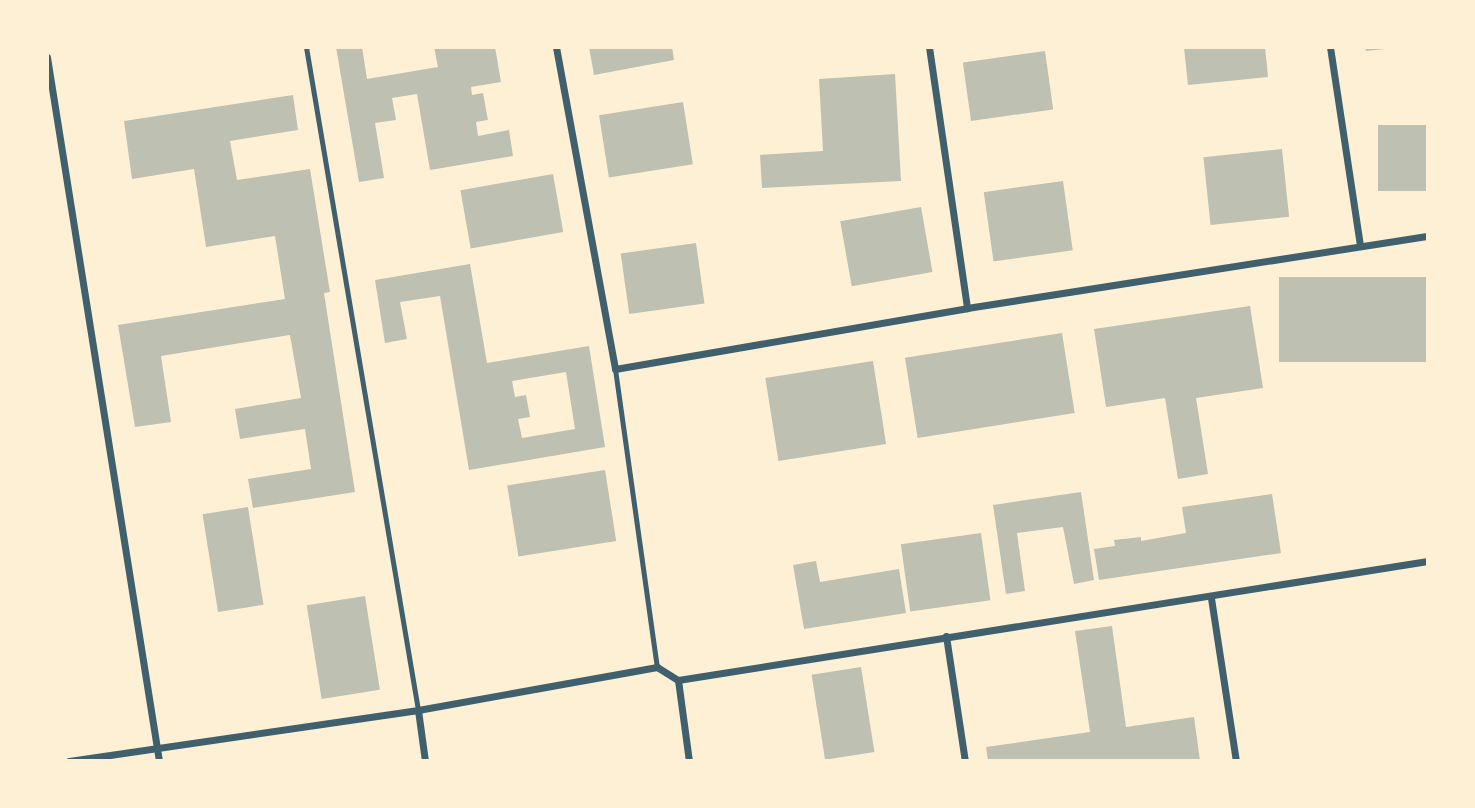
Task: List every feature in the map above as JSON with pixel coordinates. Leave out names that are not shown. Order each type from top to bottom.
[{"type":"street","points":[[556,47],[615,369],[967,308],[1428,236]]},
{"type":"street","points":[[929,47],[967,308]]},
{"type":"street","points":[[1329,47],[1360,246]]},
{"type":"street","points":[[47,57],[159,761]]},
{"type":"street","points":[[69,761],[418,710],[657,667],[678,680],[946,636],[1211,598],[1428,561]]},
{"type":"street","points":[[1211,598],[1236,761]]},
{"type":"street","points":[[946,636],[965,761]]},
{"type":"street","points":[[678,680],[689,761]]},
{"type":"street","points":[[418,710],[425,761]]},
{"type":"lane","points":[[306,47],[418,710]]},
{"type":"lane","points":[[615,369],[657,667]]},
{"type":"building","points":[[336,47],[362,47],[367,79],[438,67],[434,47],[495,47],[501,82],[471,87],[472,95],[483,93],[488,120],[476,122],[478,136],[509,130],[513,156],[430,170],[417,94],[392,98],[396,120],[375,123],[384,178],[359,182]]},
{"type":"building","points":[[589,47],[672,47],[674,60],[594,75]]},
{"type":"building","points":[[1184,47],[1265,47],[1268,77],[1188,85]]},
{"type":"building","points":[[1365,47],[1386,47],[1386,49],[1366,51]]},
{"type":"building","points":[[1045,51],[1053,109],[971,121],[963,63]]},
{"type":"building","points":[[895,74],[901,181],[762,188],[760,155],[823,151],[819,79]]},
{"type":"building","points":[[293,95],[298,130],[230,141],[237,180],[310,169],[330,292],[324,293],[355,492],[253,508],[248,479],[311,469],[305,429],[240,439],[235,409],[301,398],[290,335],[161,356],[171,422],[135,427],[118,325],[285,299],[275,236],[206,247],[194,169],[132,179],[124,121]]},
{"type":"building","points":[[683,102],[693,164],[609,178],[599,115]]},
{"type":"building","points":[[1378,125],[1428,125],[1428,191],[1378,191]]},
{"type":"building","points":[[1282,149],[1289,217],[1211,225],[1203,157]]},
{"type":"building","points":[[553,174],[563,232],[471,248],[460,190]]},
{"type":"building","points":[[1063,181],[1073,250],[994,261],[984,192]]},
{"type":"building","points":[[921,207],[932,272],[852,286],[840,221]]},
{"type":"building","points":[[696,243],[704,303],[629,314],[621,254]]},
{"type":"building","points":[[470,264],[487,363],[589,346],[605,447],[469,470],[440,296],[400,302],[407,339],[385,343],[375,280]],"holes":[[[566,372],[575,429],[522,438],[518,419],[530,417],[526,395],[515,397],[512,381]]]},
{"type":"building","points":[[1279,277],[1428,277],[1428,362],[1279,362]]},
{"type":"building","points":[[1250,306],[1263,388],[1196,398],[1208,474],[1178,479],[1165,398],[1106,407],[1094,329]]},
{"type":"building","points":[[1062,333],[1075,413],[918,438],[905,358]]},
{"type":"building","points":[[873,361],[886,444],[778,461],[765,378]]},
{"type":"building","points":[[605,470],[616,541],[518,557],[507,485]]},
{"type":"building","points":[[1081,492],[1094,580],[1074,584],[1063,527],[1017,533],[1025,591],[1006,594],[993,505]]},
{"type":"building","points":[[1272,494],[1281,553],[1099,580],[1094,549],[1115,546],[1114,540],[1141,537],[1141,541],[1186,533],[1182,507]]},
{"type":"building","points":[[248,507],[263,605],[218,612],[203,514]]},
{"type":"building","points":[[981,533],[990,600],[910,612],[901,544]]},
{"type":"building","points":[[816,561],[820,582],[899,569],[906,613],[804,629],[793,565]]},
{"type":"building","points":[[365,596],[380,690],[322,699],[307,605]]},
{"type":"building","points":[[1112,626],[1126,727],[1194,717],[1200,761],[988,761],[986,747],[1090,732],[1075,631]]},
{"type":"building","points":[[861,667],[874,752],[825,760],[812,675]]}]
